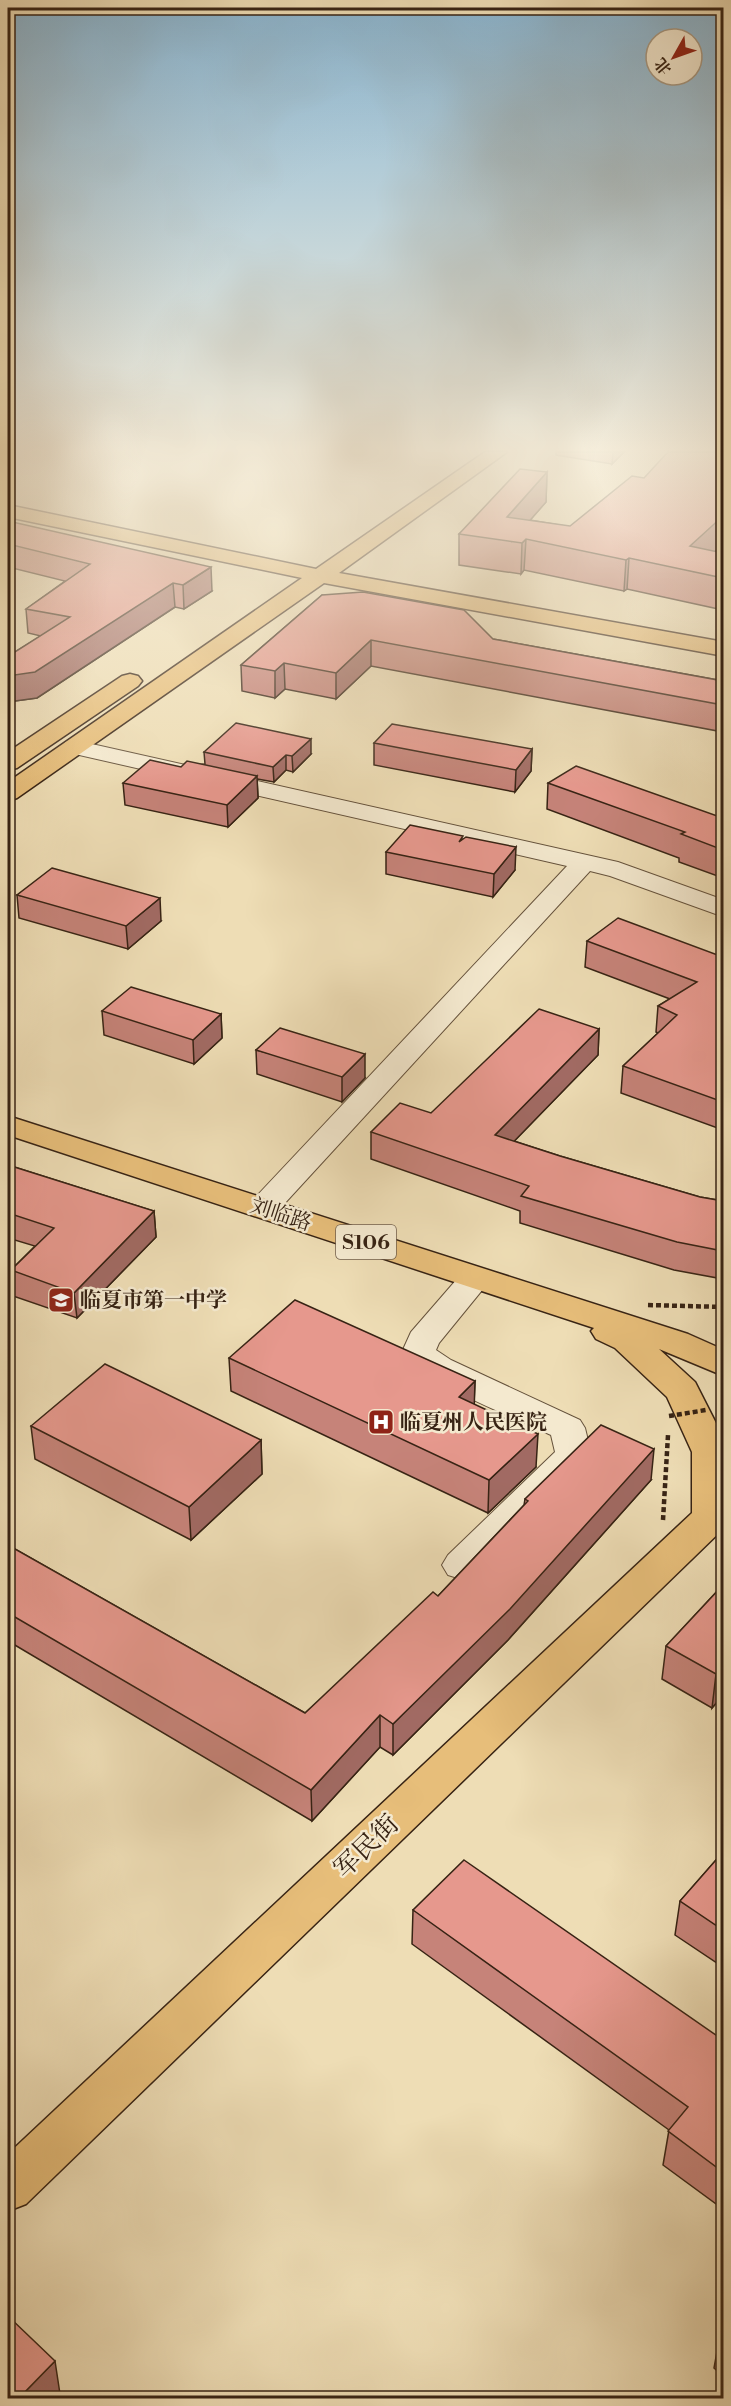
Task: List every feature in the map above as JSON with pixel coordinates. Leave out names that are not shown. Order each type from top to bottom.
[{"type":"main road","points":[[266,564],[723,649]]},
{"type":"main road","points":[[215,623],[302,564]]},
{"type":"main road","points":[[8,793],[338,564]]},
{"type":"main road","points":[[8,763],[146,670]]},
{"type":"main road","name":"刘临路","points":[[8,1125],[675,1342],[723,1364]]},
{"type":"main road","points":[[557,1304],[644,1330],[723,1338]]},
{"type":"main road","points":[[557,1304],[628,1340],[682,1391],[711,1452],[719,1512]]},
{"type":"main road","name":"军民街","points":[[8,2187],[719,1512]]},
{"type":"street","points":[[74,747],[618,870],[723,909]]},
{"type":"street","points":[[263,1208],[584,862]]},
{"type":"street","points":[[461,1565],[567,1462],[573,1453],[567,1428],[438,1368],[418,1354],[423,1340],[476,1278]]},
{"type":"path","points":[[660,1566],[669,1416],[661,1408]]},
{"type":"path","points":[[669,1416],[706,1410]]},
{"type":"building","points":[[90,564],[199,564],[211,567],[183,585],[173,583],[35,672],[8,676],[8,651],[15,652],[70,617],[26,609]]},
{"type":"building","points":[[659,564],[723,564],[723,578]]},
{"type":"building","points":[[363,592],[464,610],[493,639],[723,681],[723,705],[371,640],[336,673],[284,663],[275,671],[241,665],[322,595]]},
{"type":"building","points":[[236,723],[311,739],[292,756],[286,755],[273,767],[204,752]]},
{"type":"building","points":[[392,724],[532,749],[516,770],[374,743]]},
{"type":"building","points":[[150,760],[181,767],[187,761],[257,776],[227,805],[123,783]]},
{"type":"building","points":[[576,766],[723,818],[723,850],[681,834],[685,832],[548,783]]},
{"type":"building","points":[[410,825],[463,836],[459,842],[466,837],[516,847],[494,874],[386,852]]},
{"type":"building","points":[[52,868],[160,898],[126,926],[17,895]]},
{"type":"building","points":[[618,918],[723,957],[723,1102],[623,1066],[677,1015],[658,1006],[697,982],[587,941]]},
{"type":"building","points":[[131,987],[221,1014],[193,1040],[102,1011]]},
{"type":"building","points":[[539,1009],[599,1029],[495,1135],[700,1197],[723,1201],[723,1251],[677,1242],[521,1196],[529,1186],[371,1132],[400,1103],[431,1113]]},
{"type":"building","points":[[280,1028],[365,1054],[342,1077],[256,1050]]},
{"type":"building","points":[[8,1165],[154,1211],[74,1293],[11,1270],[54,1228],[8,1213]]},
{"type":"building","points":[[295,1300],[475,1381],[459,1397],[538,1434],[489,1480],[229,1358]]},
{"type":"building","points":[[105,1364],[261,1440],[189,1507],[31,1426]]},
{"type":"building","points":[[601,1425],[654,1449],[510,1609],[393,1724],[380,1715],[311,1790],[8,1613],[8,1545],[305,1713],[433,1592],[438,1596],[528,1501],[525,1499]]},
{"type":"building","points":[[723,1585],[723,1666],[716,1674],[666,1646]]},
{"type":"building","points":[[723,1852],[723,1930],[680,1901]]},
{"type":"building","points":[[464,1860],[723,2040],[723,2067],[718,2074],[723,2078],[723,2172],[668,2131],[688,2107],[413,1910]]},
{"type":"building","points":[[8,2316],[55,2361],[19,2398],[8,2398]]},
{"type":"place","name":"临夏市第一中学","points":[[61,1300]]},
{"type":"place","name":"临夏州人民医院","points":[[381,1422]]}]
